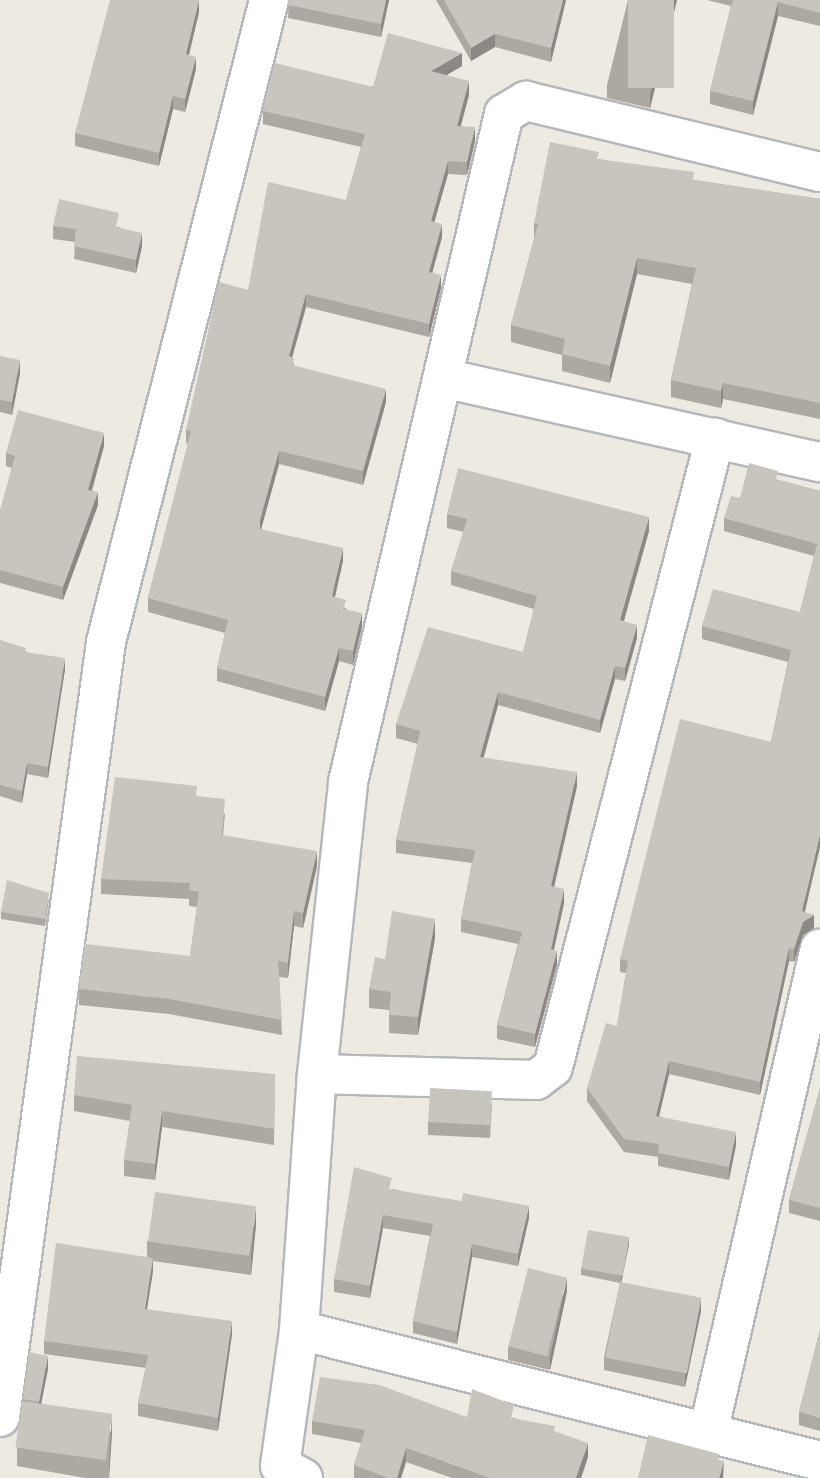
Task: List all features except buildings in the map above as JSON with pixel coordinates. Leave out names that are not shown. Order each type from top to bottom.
[{"type":"street","points":[[0,1417],[106,642],[269,0]]},
{"type":"street","points":[[285,1474],[299,1330],[317,1074],[348,782],[504,114],[526,101],[820,172]]},
{"type":"street","points":[[443,378],[820,462]]},
{"type":"street","points":[[317,1074],[536,1080],[553,1067],[715,438]]},
{"type":"street","points":[[708,1433],[820,949]]},
{"type":"street","points":[[299,1330],[820,1461]]}]
